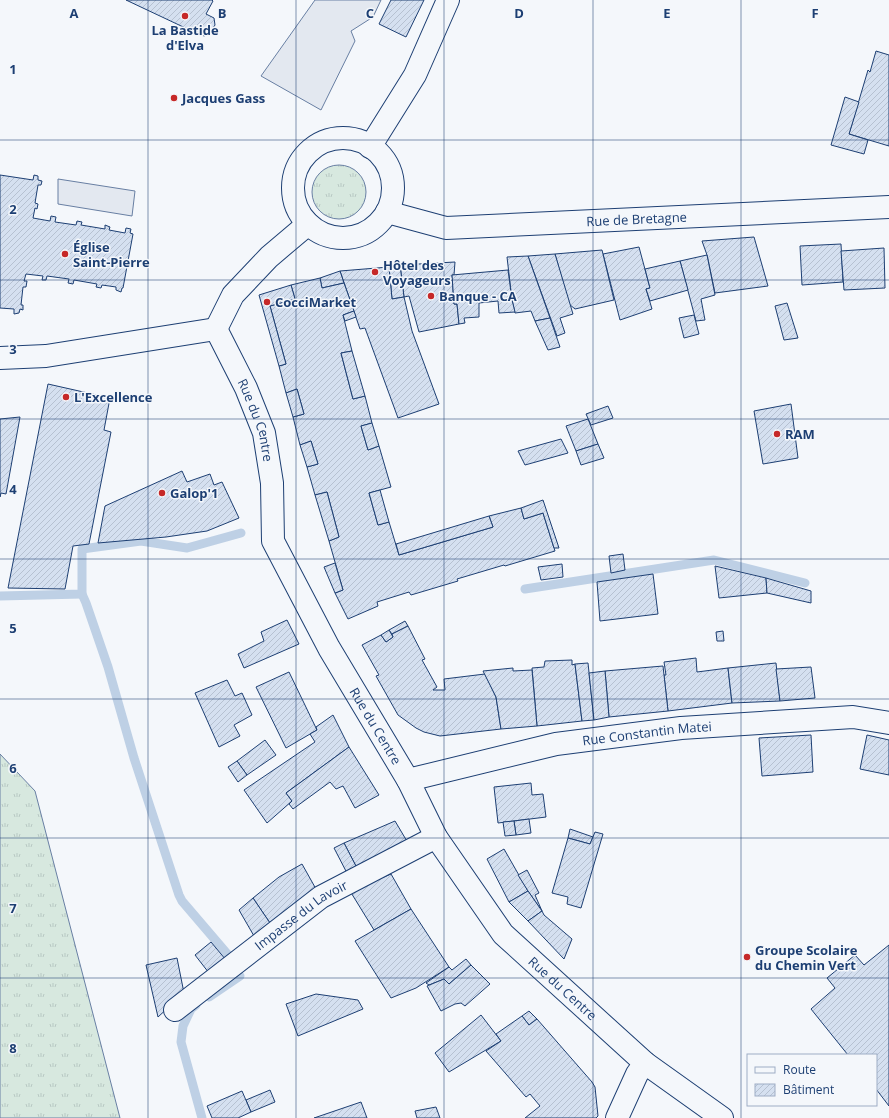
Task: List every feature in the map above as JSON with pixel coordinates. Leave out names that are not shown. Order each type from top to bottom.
[{"type":"street","points":[[370,146],[415,75],[448,0]]},
{"type":"street","points":[[340,139],[356,140],[370,146],[382,157],[389,170],[393,184],[392,199],[387,212],[377,225],[365,233],[350,238],[335,238],[320,233],[308,224],[298,210],[293,195],[294,178],[300,163],[310,151],[324,142],[340,139]]},
{"type":"street","name":"Rue de Bretagne","points":[[387,212],[446,228],[888,208]]},
{"type":"street","points":[[0,358],[46,356],[216,329],[233,295],[269,257],[308,224]]},
{"type":"street","name":"Rue du Centre","points":[[216,329],[246,388],[264,433],[272,483],[273,541],[329,648],[408,780],[436,837],[503,934],[645,1063],[722,1118]]},
{"type":"street","name":"Rue Constantin Matei","points":[[408,780],[556,744],[681,728],[853,717],[889,722]]},
{"type":"street","name":"Impasse du Lavoir","points":[[175,1010],[321,897],[436,837]]},
{"type":"street","points":[[617,1118],[637,1074],[645,1063]]},
{"type":"green space","points":[[339,165],[354,170],[358,173],[361,177],[366,192],[361,207],[358,211],[354,214],[339,219],[324,214],[320,211],[317,207],[312,192],[317,177],[320,173],[324,170]]},
{"type":"green space","points":[[0,754],[35,791],[120,1118],[0,1118]]},
{"type":"shaded area","points":[[315,0],[381,0],[373,17],[351,31],[355,41],[321,110],[261,76]]},
{"type":"shaded area","points":[[58,179],[135,191],[132,216],[58,204]]},
{"type":"building","name":"La Bastide d'Elva","points":[[126,0],[212,0],[213,1],[206,14],[214,18],[215,25],[210,33],[204,36]]},
{"type":"building","points":[[391,0],[424,0],[406,37],[379,24]]},
{"type":"building","points":[[876,51],[889,55],[889,146],[849,134],[868,70],[870,72]]},
{"type":"building","points":[[845,97],[859,102],[849,134],[868,140],[864,154],[831,145]]},
{"type":"building","name":"Église Saint-Pierre","points":[[0,175],[33,180],[34,175],[38,176],[38,180],[42,181],[41,185],[38,185],[35,203],[38,204],[37,209],[35,208],[33,218],[50,221],[51,216],[56,217],[55,222],[76,225],[77,221],[82,222],[81,225],[105,229],[105,225],[110,227],[109,230],[125,233],[126,228],[131,229],[130,233],[133,234],[121,292],[116,290],[116,287],[102,285],[101,288],[96,287],[97,284],[74,280],[73,284],[68,283],[69,279],[47,276],[46,280],[42,280],[43,276],[26,274],[24,281],[27,281],[26,287],[23,287],[21,305],[23,305],[23,310],[20,309],[19,313],[14,314],[14,309],[0,308]]},
{"type":"building","points":[[754,237],[768,286],[715,293],[707,255],[702,241]]},
{"type":"building","points":[[841,244],[843,282],[802,285],[800,246]]},
{"type":"building","points":[[639,247],[650,288],[646,289],[652,309],[620,320],[603,254]]},
{"type":"building","points":[[884,248],[885,288],[844,290],[841,251]]},
{"type":"building","points":[[602,250],[614,300],[575,309],[569,304],[555,254]]},
{"type":"building","points":[[555,254],[573,314],[560,318],[565,333],[557,336],[528,256]]},
{"type":"building","points":[[707,255],[715,295],[701,299],[705,320],[696,321],[680,261]]},
{"type":"building","points":[[528,256],[550,318],[535,321],[531,311],[515,313],[507,257]]},
{"type":"building","points":[[680,261],[688,290],[650,301],[646,289],[650,288],[645,269]]},
{"type":"building","name":"Banque - CA","points":[[455,262],[454,275],[452,275],[454,304],[457,304],[459,324],[419,332],[409,296],[404,297],[400,265]]},
{"type":"building","points":[[400,265],[404,297],[392,299],[389,267]]},
{"type":"building","points":[[389,267],[392,299],[404,297],[412,331],[439,404],[398,418],[365,328],[360,329],[340,271]]},
{"type":"building","points":[[508,270],[515,312],[499,313],[498,301],[479,303],[479,317],[464,318],[465,323],[459,324],[457,304],[454,304],[452,275]]},
{"type":"building","points":[[340,271],[344,283],[322,288],[320,278]]},
{"type":"building","points":[[320,278],[322,288],[344,283],[354,311],[343,315],[352,351],[341,353],[353,399],[365,396],[372,423],[361,426],[368,450],[379,446],[391,487],[369,493],[378,525],[389,522],[399,555],[493,527],[489,516],[521,508],[524,519],[543,513],[555,551],[457,579],[458,581],[411,595],[409,592],[377,602],[378,606],[348,619],[335,593],[343,590],[329,541],[339,537],[327,492],[315,495],[307,467],[318,464],[311,441],[300,445],[293,417],[304,414],[297,389],[286,393],[279,366],[286,364],[270,306],[295,299],[291,285]]},
{"type":"building","points":[[291,285],[295,299],[270,306],[286,364],[279,366],[259,295]]},
{"type":"building","points":[[787,303],[798,338],[784,340],[775,306]]},
{"type":"building","points":[[354,311],[356,317],[345,321],[343,315]]},
{"type":"building","points":[[694,315],[699,334],[684,338],[679,318]]},
{"type":"building","points":[[550,318],[560,347],[548,350],[535,321]]},
{"type":"building","points":[[352,351],[365,396],[353,399],[341,353]]},
{"type":"building","points":[[48,384],[110,398],[104,430],[111,432],[89,544],[73,546],[65,589],[8,588]]},
{"type":"building","points":[[297,389],[304,414],[293,417],[286,393]]},
{"type":"building","name":"RAM","points":[[791,404],[798,458],[763,464],[754,411]]},
{"type":"building","points":[[608,406],[613,418],[591,425],[586,414]]},
{"type":"building","points":[[20,417],[6,494],[1,493],[0,497],[0,419]]},
{"type":"building","points":[[588,419],[598,444],[576,451],[566,426]]},
{"type":"building","points":[[372,423],[379,446],[368,450],[361,426]]},
{"type":"building","points":[[561,439],[568,453],[525,465],[518,451]]},
{"type":"building","points":[[311,441],[318,464],[307,467],[300,445]]},
{"type":"building","points":[[598,444],[604,458],[581,465],[576,451]]},
{"type":"building","points":[[182,471],[187,482],[210,474],[214,485],[222,482],[239,518],[207,531],[166,537],[98,543],[105,506]]},
{"type":"building","points":[[380,490],[389,522],[378,525],[369,493]]},
{"type":"building","points":[[327,492],[339,537],[329,541],[315,495]]},
{"type":"building","points":[[543,500],[559,548],[554,548],[543,513],[524,519],[521,508]]},
{"type":"building","points":[[489,516],[493,527],[399,555],[396,544]]},
{"type":"building","points":[[623,554],[625,570],[611,573],[609,556]]},
{"type":"building","points":[[335,563],[343,590],[335,593],[324,567]]},
{"type":"building","points":[[562,564],[563,577],[541,580],[538,567]]},
{"type":"building","points":[[715,566],[766,578],[767,593],[719,598]]},
{"type":"building","points":[[653,574],[658,614],[600,621],[597,582]]},
{"type":"building","points":[[766,578],[811,591],[811,603],[767,593]]},
{"type":"building","points":[[287,620],[299,644],[244,668],[238,654],[264,641],[261,632]]},
{"type":"building","points":[[405,621],[408,626],[392,634],[389,630]]},
{"type":"building","points":[[408,626],[425,659],[422,660],[437,687],[433,690],[445,690],[444,679],[485,674],[496,697],[501,729],[440,736],[424,732],[416,728],[398,715],[376,676],[379,675],[362,645],[381,635],[386,642],[393,637],[392,634]]},
{"type":"building","points":[[389,630],[393,637],[386,642],[381,635]]},
{"type":"building","points":[[723,631],[724,641],[717,641],[716,632]]},
{"type":"building","points":[[696,658],[697,672],[728,668],[732,703],[668,711],[664,662]]},
{"type":"building","points":[[572,660],[572,665],[575,664],[582,721],[537,726],[532,668],[544,667],[545,661]]},
{"type":"building","points":[[588,663],[594,720],[582,721],[575,664]]},
{"type":"building","points":[[776,663],[780,701],[732,703],[728,668]]},
{"type":"building","points":[[663,666],[668,711],[609,717],[605,671]]},
{"type":"building","points":[[811,667],[815,698],[780,701],[776,669]]},
{"type":"building","points":[[513,668],[513,671],[532,670],[537,726],[501,729],[496,697],[483,671]]},
{"type":"building","points":[[605,671],[609,717],[594,720],[589,673]]},
{"type":"building","points":[[289,672],[317,730],[286,748],[256,687]]},
{"type":"building","points":[[227,680],[235,696],[242,693],[252,715],[234,725],[240,736],[219,747],[195,693]]},
{"type":"building","points":[[333,715],[349,747],[286,793],[292,801],[267,823],[244,790],[315,742],[310,734],[317,730],[316,727]]},
{"type":"building","points":[[811,735],[813,772],[762,776],[759,738]]},
{"type":"building","points":[[867,735],[889,740],[889,775],[860,769]]},
{"type":"building","points":[[265,740],[276,755],[247,775],[237,761]]},
{"type":"building","points":[[349,747],[379,795],[355,808],[343,786],[336,789],[330,782],[293,809],[289,804],[292,801],[286,793]]},
{"type":"building","points":[[237,761],[247,775],[238,782],[228,767]]},
{"type":"building","points":[[531,783],[532,795],[543,794],[546,817],[498,823],[494,787]]},
{"type":"building","points":[[529,819],[531,833],[516,835],[514,821]]},
{"type":"building","points":[[395,821],[411,848],[358,870],[344,843]]},
{"type":"building","points":[[514,821],[516,835],[505,836],[503,822]]},
{"type":"building","points":[[570,829],[593,837],[590,844],[568,838]]},
{"type":"building","points":[[595,832],[603,834],[581,908],[567,904],[568,897],[552,893],[568,838],[590,844]]},
{"type":"building","points":[[344,843],[358,870],[348,875],[334,848]]},
{"type":"building","points":[[504,849],[528,891],[509,902],[487,859]]},
{"type":"building","points":[[302,864],[316,889],[270,923],[253,898],[279,877]]},
{"type":"building","points":[[527,870],[539,893],[535,895],[542,911],[518,875]]},
{"type":"building","points":[[391,874],[411,909],[374,930],[350,891]]},
{"type":"building","points":[[528,891],[542,911],[528,921],[509,902]]},
{"type":"building","points":[[253,898],[270,923],[254,936],[239,910]]},
{"type":"building","points":[[411,909],[449,967],[416,988],[391,998],[355,941]]},
{"type":"building","points":[[542,911],[544,915],[572,939],[564,959],[528,921]]},
{"type":"building","points":[[211,942],[226,960],[209,973],[195,955]]},
{"type":"building","points":[[889,945],[889,1106],[877,1090],[877,1054],[847,1054],[811,1009],[835,988],[827,978],[855,955],[864,965]]},
{"type":"building","points":[[177,958],[184,993],[158,1017],[146,965]]},
{"type":"building","points":[[466,959],[471,965],[449,984],[444,979],[429,985],[426,983],[449,967],[452,970]]},
{"type":"building","points":[[471,965],[490,984],[465,1006],[461,1003],[455,1004],[441,1011],[427,986],[444,979],[449,984]]},
{"type":"building","points":[[316,994],[358,1000],[363,1009],[298,1036],[286,1004]]},
{"type":"building","points":[[529,1011],[537,1019],[529,1025],[522,1016]]},
{"type":"building","points":[[481,1015],[501,1041],[449,1072],[435,1053]]},
{"type":"building","points":[[522,1016],[529,1025],[537,1019],[592,1082],[595,1087],[598,1116],[596,1118],[525,1118],[540,1106],[530,1094],[526,1097],[486,1051],[501,1041],[496,1034]]},
{"type":"building","points":[[270,1090],[275,1102],[251,1112],[246,1100]]},
{"type":"building","points":[[242,1091],[251,1112],[238,1118],[212,1118],[207,1106]]},
{"type":"building","points":[[361,1102],[367,1118],[314,1118]]},
{"type":"building","points":[[436,1107],[440,1118],[417,1118],[415,1111]]},
{"type":"waterway","points":[[0,596],[82,594],[82,549],[141,541],[187,548],[241,533]]},
{"type":"waterway","points":[[525,589],[714,560],[805,583]]},
{"type":"waterway","points":[[82,594],[108,667],[134,758],[179,895],[182,901],[229,956]]},
{"type":"waterway","points":[[209,997],[240,976]]},
{"type":"waterway","points":[[196,1005],[191,1009],[183,1026],[181,1042],[202,1118]]},
{"type":"place","name":"La Bastide d'Elva","points":[[185,16]]},
{"type":"place","name":"Jacques Gass","points":[[174,98]]},
{"type":"place","name":"Église Saint-Pierre","points":[[65,254]]},
{"type":"place","name":"Hôtel des Voyageurs","points":[[375,272]]},
{"type":"place","name":"Banque - CA","points":[[431,296]]},
{"type":"place","name":"CocciMarket","points":[[267,302]]},
{"type":"place","name":"L'Excellence","points":[[66,397]]},
{"type":"place","name":"RAM","points":[[777,434]]},
{"type":"place","name":"Galop'1","points":[[162,493]]},
{"type":"place","name":"Groupe Scolaire du Chemin Vert","points":[[747,957]]}]
